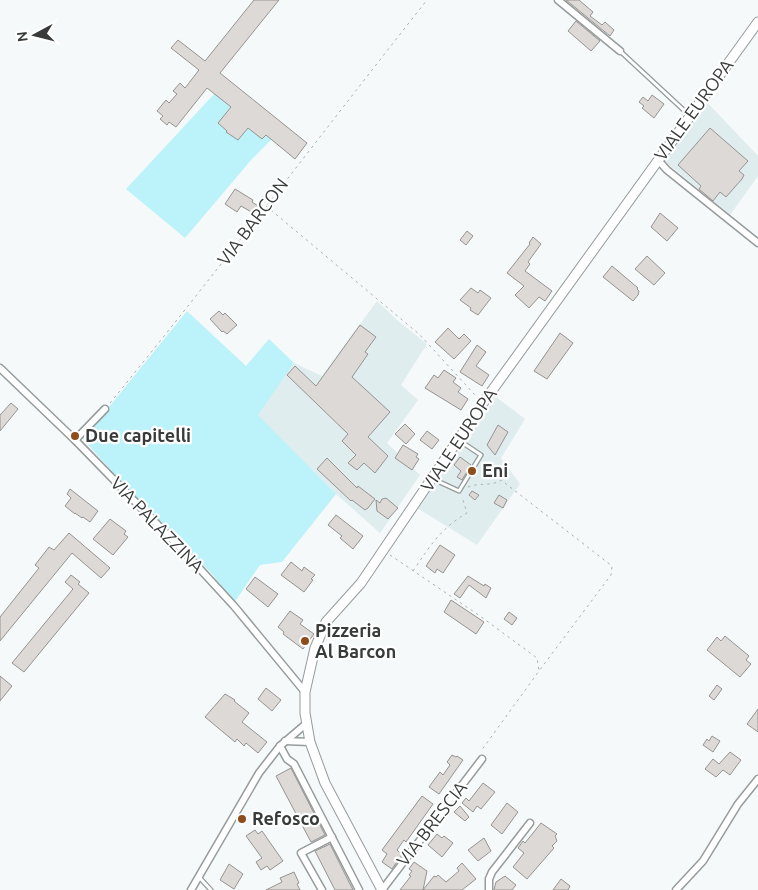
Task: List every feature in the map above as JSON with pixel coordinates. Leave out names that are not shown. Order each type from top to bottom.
[{"type":"main road","name":"VIALE EUROPA","points":[[382,890],[325,782],[310,742],[306,723],[305,692],[315,648],[326,622],[361,583],[483,403],[758,22]]},
{"type":"street","points":[[558,0],[620,51]]},
{"type":"street","points":[[658,160],[667,170],[758,243]]},
{"type":"street","name":"VIA PALAZZINA","points":[[0,368],[76,440],[189,557],[234,606],[305,692]]},
{"type":"street","points":[[76,440],[105,409]]},
{"type":"street","points":[[191,890],[259,773],[280,746],[306,723]]},
{"type":"street","points":[[285,741],[310,742]]},
{"type":"street","points":[[280,746],[287,759],[294,764],[359,890]]},
{"type":"street","name":"VIA BRESCIA","points":[[382,890],[482,759]]},
{"type":"street","points":[[676,890],[704,861],[738,804],[758,779]]},
{"type":"street","points":[[489,890],[489,879],[492,872],[530,823]]},
{"type":"street","points":[[322,890],[301,853],[332,837]]},
{"type":"lane","points":[[620,51],[690,116]]},
{"type":"lane","points":[[433,478],[459,491],[481,455],[458,440]]},
{"type":"lane","points":[[199,877],[211,890]]},
{"type":"path","name":"VIA BARCON","points":[[105,409],[190,306],[427,0]]},
{"type":"path","points":[[266,206],[418,334],[483,403]]},
{"type":"path","points":[[413,571],[437,536],[454,520],[467,513],[459,491],[478,483],[495,484],[502,480],[612,566],[611,576],[481,750],[482,759]]},
{"type":"path","points":[[383,551],[480,616],[537,658],[539,671]]},
{"type":"shaded area","points":[[215,93],[273,138],[252,159],[185,238],[126,189]]},
{"type":"shaded area","points":[[702,97],[758,156],[758,176],[730,215],[662,159]]},
{"type":"shaded area","points":[[377,301],[427,344],[401,385],[418,400],[387,443],[420,475],[380,533],[336,494],[257,415],[294,363],[322,376]]},
{"type":"shaded area","points":[[187,311],[246,366],[269,339],[294,363],[258,415],[336,494],[282,562],[260,565],[234,603],[213,575],[116,476],[83,439]]},
{"type":"shaded area","points":[[496,397],[525,419],[501,458],[520,484],[477,545],[417,508]]},
{"type":"building","points":[[254,0],[279,0],[220,73],[307,143],[295,159],[266,135],[262,139],[248,128],[238,140],[226,132],[218,123],[231,107],[207,88],[176,127],[169,122],[167,125],[160,119],[163,116],[157,111],[166,100],[169,103],[177,94],[173,91],[180,83],[185,88],[199,70],[171,48],[178,40],[205,61]]},
{"type":"building","points":[[566,0],[579,0],[593,12],[590,16],[602,25],[605,22],[614,30],[610,36]]},
{"type":"building","points":[[576,21],[600,41],[591,51],[568,31]]},
{"type":"building","points":[[652,95],[664,104],[654,118],[642,108],[644,106],[639,102],[643,97],[648,101]]},
{"type":"building","points":[[710,128],[748,161],[739,171],[744,175],[742,179],[726,197],[720,192],[713,201],[699,189],[701,186],[678,165]]},
{"type":"building","points":[[235,189],[253,200],[252,202],[258,206],[253,213],[241,206],[237,212],[225,204]]},
{"type":"building","points":[[660,213],[678,228],[667,241],[651,227]]},
{"type":"building","points":[[467,231],[473,236],[466,245],[460,240]]},
{"type":"building","points":[[533,237],[541,244],[528,262],[530,264],[525,271],[552,291],[545,301],[539,297],[529,308],[515,295],[524,286],[507,273],[530,244]]},
{"type":"building","points":[[647,256],[665,273],[654,285],[635,269]]},
{"type":"building","points":[[612,266],[638,288],[638,295],[633,301],[603,277]]},
{"type":"building","points":[[471,288],[478,293],[480,290],[491,298],[478,315],[460,300]]},
{"type":"building","points":[[219,311],[223,315],[225,313],[237,325],[227,334],[222,332],[210,319]]},
{"type":"building","points":[[360,325],[376,337],[365,352],[368,354],[352,377],[390,412],[368,437],[388,456],[375,473],[364,463],[357,470],[348,463],[356,455],[342,441],[348,434],[287,375],[295,366],[316,386]]},
{"type":"building","points":[[448,328],[459,339],[464,334],[471,341],[454,359],[435,342]]},
{"type":"building","points":[[560,333],[573,343],[547,379],[534,371]]},
{"type":"building","points":[[477,345],[486,352],[476,366],[489,375],[482,386],[460,372]]},
{"type":"building","points":[[444,370],[456,378],[453,382],[461,388],[458,392],[468,399],[461,410],[425,388],[434,375],[438,378]]},
{"type":"building","points":[[11,403],[18,409],[0,431],[0,415]]},
{"type":"building","points":[[405,424],[415,434],[406,444],[395,434]]},
{"type":"building","points":[[498,425],[508,432],[495,455],[487,445]]},
{"type":"building","points":[[427,431],[439,440],[432,449],[420,440]]},
{"type":"building","points":[[403,445],[418,454],[416,457],[419,459],[412,470],[395,458]]},
{"type":"building","points":[[460,457],[471,465],[462,480],[457,477],[461,471],[454,465]]},
{"type":"building","points":[[327,458],[357,488],[358,486],[375,499],[368,508],[365,510],[351,501],[317,469]]},
{"type":"building","points":[[70,489],[98,511],[90,522],[65,506],[71,498],[67,494]]},
{"type":"building","points":[[472,491],[479,495],[475,500],[469,495]]},
{"type":"building","points":[[499,495],[507,500],[503,508],[494,503]]},
{"type":"building","points":[[386,498],[398,508],[388,519],[377,511],[376,500],[380,503],[382,499]]},
{"type":"building","points":[[336,515],[363,536],[353,549],[340,538],[342,536],[328,525]]},
{"type":"building","points":[[110,519],[126,531],[124,534],[128,537],[113,555],[93,539]]},
{"type":"building","points":[[69,533],[110,568],[101,578],[72,553],[0,641],[0,617],[39,568],[35,565],[49,547],[54,550]]},
{"type":"building","points":[[440,545],[455,555],[443,573],[437,569],[435,573],[426,566]]},
{"type":"building","points":[[291,562],[302,571],[304,567],[315,575],[304,592],[281,575]]},
{"type":"building","points":[[71,575],[89,593],[24,672],[12,663],[73,589],[65,582]]},
{"type":"building","points":[[468,576],[491,588],[486,598],[469,585],[460,598],[454,594]]},
{"type":"building","points":[[255,577],[278,594],[268,607],[246,589]]},
{"type":"building","points":[[451,600],[484,622],[476,634],[444,612]]},
{"type":"building","points":[[290,611],[303,620],[300,624],[314,634],[303,649],[283,634],[284,632],[278,627]]},
{"type":"building","points":[[509,612],[517,618],[512,625],[504,619]]},
{"type":"building","points":[[725,636],[749,656],[746,660],[751,664],[740,677],[707,650],[717,637],[721,641]]},
{"type":"building","points":[[0,676],[12,686],[0,701]]},
{"type":"building","points":[[717,685],[722,689],[714,700],[709,696]]},
{"type":"building","points":[[266,688],[281,700],[272,711],[258,699]]},
{"type":"building","points":[[225,694],[235,700],[249,713],[242,722],[267,742],[258,753],[246,743],[244,746],[237,739],[235,742],[205,717]]},
{"type":"building","points":[[758,709],[758,732],[747,724]]},
{"type":"building","points":[[712,736],[720,741],[713,752],[703,745]]},
{"type":"building","points":[[730,752],[741,760],[730,775],[723,770],[716,777],[705,769],[713,759],[719,764]]},
{"type":"building","points":[[452,755],[463,760],[439,794],[429,787],[440,772],[443,775],[450,765],[447,762]]},
{"type":"building","points":[[291,768],[325,835],[311,842],[276,776]]},
{"type":"building","points":[[483,783],[495,792],[481,809],[477,806],[473,812],[462,803],[466,798],[469,801]]},
{"type":"building","points":[[422,796],[433,804],[406,842],[404,840],[397,850],[402,855],[392,869],[382,862],[387,854],[382,850]]},
{"type":"building","points":[[507,803],[518,812],[502,834],[491,825]]},
{"type":"building","points":[[460,806],[469,817],[465,821],[454,812]]},
{"type":"building","points":[[541,823],[557,834],[555,836],[557,841],[552,846],[554,848],[527,879],[513,867],[524,853],[518,848],[523,841],[525,843]]},
{"type":"building","points":[[255,830],[258,834],[262,831],[283,861],[270,870],[267,866],[261,870],[256,862],[262,858],[246,836]]},
{"type":"building","points":[[437,834],[442,838],[444,836],[453,843],[442,857],[428,845]]},
{"type":"building","points":[[484,838],[491,851],[478,861],[468,850]]},
{"type":"building","points":[[330,844],[353,890],[335,890],[315,851]]},
{"type":"building","points":[[414,862],[427,871],[423,890],[400,890],[411,876],[409,875],[412,871],[409,869]]},
{"type":"building","points":[[462,863],[476,879],[462,890],[423,890],[434,876],[438,875],[446,882],[459,871],[457,868]]},
{"type":"building","points":[[229,864],[243,874],[234,889],[220,880]]},
{"type":"building","points":[[294,872],[300,890],[266,890],[282,882],[280,878]]},
{"type":"building","points":[[505,876],[516,885],[512,890],[494,890],[496,882]]},
{"type":"building","points":[[561,879],[570,886],[568,890],[553,890]]},
{"type":"place","name":"Due capitelli","points":[[75,436]]},
{"type":"place","name":"Eni","points":[[472,471]]},
{"type":"place","name":"Pizzeria Al Barcon","points":[[305,641]]},
{"type":"place","name":"Refosco","points":[[242,819]]}]
